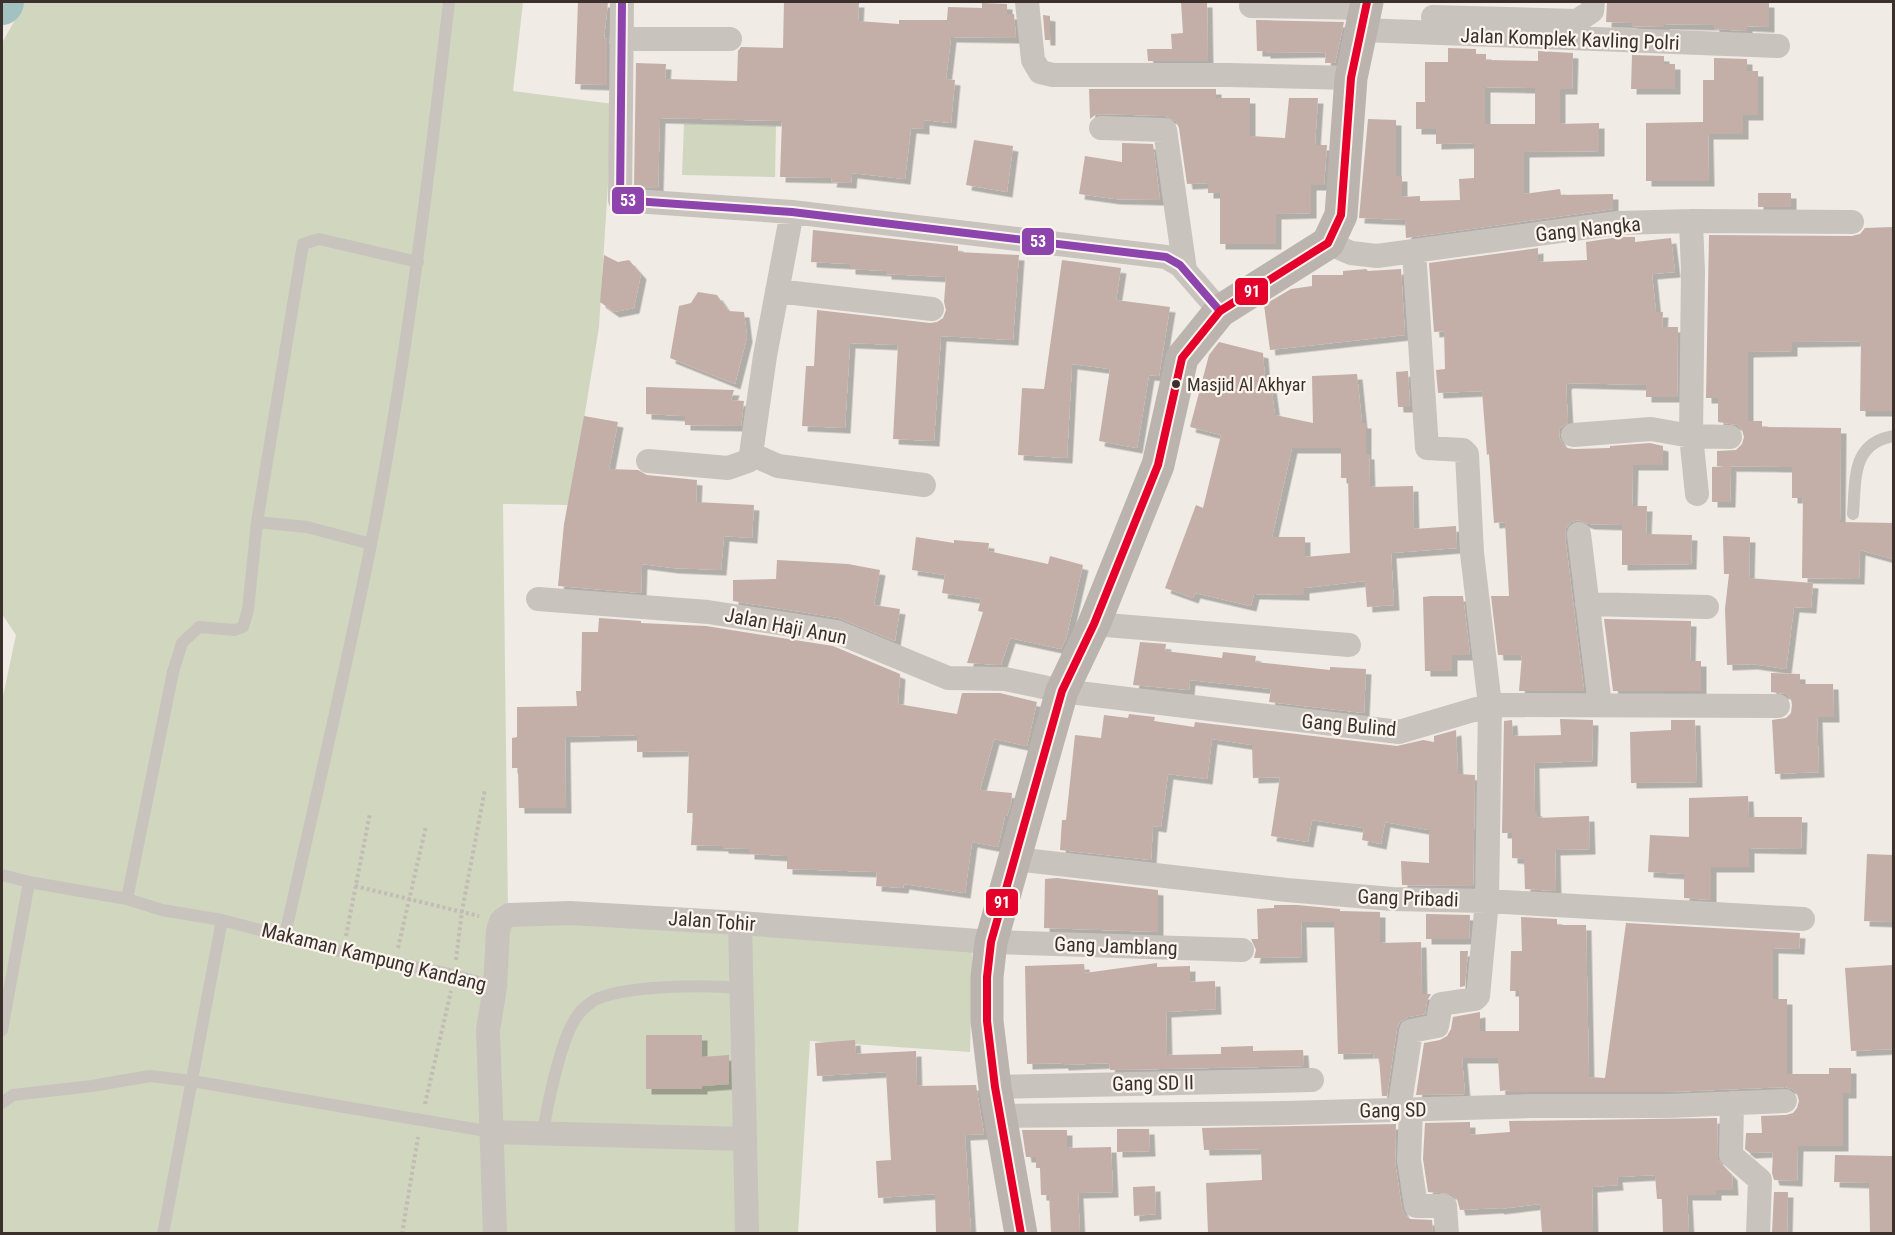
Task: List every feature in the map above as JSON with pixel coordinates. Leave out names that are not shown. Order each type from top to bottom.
[{"type":"main road","points":[[1021,1233],[998,1101],[987,1021],[987,977],[991,942],[1062,691],[1094,624],[1158,465],[1182,358],[1220,311],[1328,243],[1341,214],[1351,78],[1365,14]]},
{"type":"street","points":[[622,2],[620,200],[792,212],[1166,257],[1180,265],[1220,311]]},
{"type":"street","points":[[1027,2],[1033,60],[1040,72],[1053,75],[1351,78]]},
{"type":"street","points":[[1251,6],[1365,14],[1577,21],[1592,11],[1593,2]]},
{"type":"street","name":"Jalan Komplek Kavling Polri","points":[[1365,14],[1778,46]]},
{"type":"street","points":[[622,39],[730,39]]},
{"type":"street","points":[[1101,128],[1165,130],[1185,270]]},
{"type":"street","points":[[648,462],[728,468],[748,462],[792,212]]},
{"type":"street","points":[[1691,221],[1693,272],[1691,436],[1697,494]]},
{"type":"street","name":"Gang Nangka","points":[[1328,243],[1351,253],[1377,256],[1618,223],[1852,222]]},
{"type":"street","points":[[1414,251],[1427,446],[1430,449],[1467,452],[1472,553],[1490,705],[1487,901],[1478,996],[1475,999],[1444,1003],[1441,1006],[1437,1026],[1411,1031],[1405,1110],[1416,1206],[1444,1206],[1447,1233]]},
{"type":"street","points":[[777,291],[932,309]]},
{"type":"street","points":[[1574,435],[1651,429],[1691,436],[1730,437]]},
{"type":"street","points":[[751,454],[778,466],[924,485]]},
{"type":"street","points":[[1578,534],[1600,705]]},
{"type":"street","name":"Jalan Haji Anun","points":[[538,599],[708,612],[837,632],[948,678],[1005,679],[1062,691]]},
{"type":"street","points":[[1587,604],[1707,607]]},
{"type":"street","points":[[1094,624],[1349,645]]},
{"type":"street","name":"Gang Bulind","points":[[1062,691],[1399,732],[1490,705],[1778,706]]},
{"type":"street","name":"Gang Pribadi","points":[[1015,859],[1313,893],[1392,899],[1487,901],[1803,919]]},
{"type":"street","name":"Jalan Tohir","points":[[501,921],[509,915],[570,913],[991,942]]},
{"type":"street","points":[[495,987],[498,932],[501,921]]},
{"type":"street","points":[[740,923],[747,1233]]},
{"type":"street","name":"Gang Jamblang","points":[[991,942],[1242,950]]},
{"type":"street","name":"Makaman Kampung Kandang","points":[[495,987],[488,1029],[495,1233]]},
{"type":"street","name":"Gang SD II","points":[[998,1101],[1312,1080]]},
{"type":"street","name":"Gang SD","points":[[998,1101],[1286,1113],[1531,1106],[1668,1106],[1785,1101]]},
{"type":"street","points":[[1732,1103],[1731,1155],[1760,1180],[1758,1233]]},
{"type":"street","points":[[492,1132],[745,1139]]},
{"type":"lane","points":[[285,935],[371,544],[418,262],[449,2]]},
{"type":"lane","points":[[127,899],[173,672],[182,643],[199,627],[235,630],[243,627],[248,610],[257,522],[303,244],[320,239],[418,262]]},
{"type":"lane","points":[[1853,514],[1861,457],[1867,448],[1880,438],[1893,436]]},
{"type":"lane","points":[[257,522],[308,527],[371,544]]},
{"type":"lane","name":"Makaman Kampung Kandang","points":[[2,875],[127,899],[162,910],[222,920],[343,952],[454,975],[495,987]]},
{"type":"lane","points":[[2,1030],[29,882]]},
{"type":"lane","points":[[163,1233],[222,920]]},
{"type":"lane","points":[[543,1134],[547,1107],[565,1040],[577,1015],[597,998],[630,990],[717,986],[741,988]]},
{"type":"lane","points":[[2,1104],[13,1095],[92,1086],[150,1076],[192,1081],[492,1132]]},
{"type":"path","points":[[402,1233],[421,1120],[454,975],[462,911],[485,789]]},
{"type":"path","points":[[343,952],[370,813]]},
{"type":"path","points":[[395,963],[426,826]]},
{"type":"path","points":[[355,886],[501,921]]},
{"type":"green space","points":[[25,2],[523,2],[513,91],[613,104],[599,327],[570,505],[503,504],[508,911],[973,936],[970,1052],[810,1041],[798,1233],[2,1234],[2,701],[16,635],[2,614],[2,43]]},
{"type":"green space","points":[[684,124],[776,126],[775,177],[682,175]]},
{"type":"building","points":[[578,2],[608,2],[604,38],[607,39],[607,85],[575,84]]},
{"type":"building","points":[[784,2],[859,2],[858,21],[899,24],[899,20],[947,20],[948,7],[982,8],[982,3],[1007,4],[1007,14],[1014,14],[1016,38],[951,37],[946,79],[955,80],[951,123],[924,120],[924,129],[911,128],[905,179],[852,173],[851,183],[831,182],[832,178],[780,177],[782,121],[660,118],[658,188],[634,187],[636,63],[666,64],[665,79],[737,81],[738,51],[741,47],[783,48]]},
{"type":"building","points":[[1181,2],[1207,2],[1208,61],[1148,61],[1147,49],[1172,49],[1171,34],[1183,33]]},
{"type":"building","points":[[1607,2],[1769,2],[1769,27],[1747,26],[1747,31],[1714,29],[1714,25],[1664,24],[1664,27],[1606,22]]},
{"type":"building","points":[[1043,15],[1050,16],[1050,40],[1045,40]]},
{"type":"building","points":[[1256,20],[1344,22],[1335,63],[1325,63],[1326,52],[1265,53],[1265,51],[1257,51]]},
{"type":"building","points":[[1448,48],[1476,49],[1476,54],[1486,54],[1486,60],[1538,61],[1538,51],[1573,53],[1572,89],[1560,89],[1560,124],[1599,123],[1599,151],[1524,152],[1524,194],[1560,189],[1561,195],[1613,194],[1613,209],[1406,238],[1405,220],[1359,218],[1368,119],[1396,120],[1396,176],[1402,176],[1402,197],[1420,196],[1420,201],[1460,200],[1459,179],[1474,178],[1474,143],[1436,144],[1436,129],[1416,129],[1416,102],[1425,102],[1425,62],[1448,62]],"holes":[[[1485,87],[1535,88],[1535,124],[1485,124]]]},
{"type":"building","points":[[1632,55],[1664,56],[1664,64],[1675,64],[1675,89],[1631,89]]},
{"type":"building","points":[[1714,58],[1747,59],[1747,71],[1758,71],[1758,115],[1743,115],[1743,134],[1708,134],[1709,181],[1646,181],[1646,123],[1703,122],[1703,80],[1714,80]]},
{"type":"building","points":[[1089,89],[1216,89],[1216,98],[1250,98],[1250,136],[1285,138],[1289,98],[1318,98],[1315,145],[1327,145],[1324,185],[1311,185],[1311,213],[1276,214],[1276,244],[1220,244],[1220,193],[1208,193],[1208,183],[1187,184],[1176,121],[1165,116],[1101,114],[1090,119]]},
{"type":"building","points":[[974,140],[1013,146],[1007,192],[966,185]]},
{"type":"building","points":[[1122,143],[1153,144],[1160,200],[1115,199],[1079,194],[1085,156],[1122,162]]},
{"type":"building","points":[[1758,193],[1791,193],[1791,207],[1758,207]]},
{"type":"building","points":[[1893,227],[1893,411],[1860,411],[1861,341],[1792,342],[1792,351],[1748,352],[1748,421],[1762,421],[1762,427],[1841,428],[1840,522],[1893,523],[1893,559],[1860,550],[1859,579],[1802,578],[1803,498],[1792,498],[1792,467],[1717,466],[1717,451],[1736,450],[1742,444],[1744,437],[1737,425],[1718,422],[1718,398],[1706,398],[1709,235],[1852,236],[1860,234],[1865,228]]},
{"type":"building","points":[[813,230],[958,246],[958,252],[1019,255],[1013,340],[941,336],[934,441],[893,439],[898,345],[850,343],[845,428],[802,426],[806,366],[814,366],[817,310],[930,323],[943,318],[946,310],[944,302],[946,277],[886,274],[886,271],[850,269],[850,264],[811,262]]},
{"type":"building","points":[[1635,237],[1635,242],[1671,238],[1675,272],[1652,274],[1656,312],[1663,312],[1662,327],[1678,327],[1677,397],[1646,397],[1646,385],[1567,383],[1568,422],[1560,428],[1559,437],[1567,448],[1574,449],[1610,448],[1610,446],[1650,443],[1663,446],[1663,465],[1633,465],[1632,506],[1647,506],[1646,534],[1692,535],[1691,564],[1622,565],[1622,525],[1589,524],[1578,520],[1571,522],[1566,528],[1565,536],[1584,691],[1519,691],[1522,655],[1498,655],[1491,596],[1509,596],[1505,522],[1494,523],[1482,391],[1438,393],[1436,370],[1445,369],[1444,331],[1434,332],[1429,263],[1538,248],[1538,262],[1587,260],[1586,242]]},
{"type":"building","points":[[604,255],[618,262],[629,260],[641,274],[634,308],[614,312],[600,302]]},
{"type":"building","points":[[1062,260],[1121,268],[1116,300],[1170,307],[1159,376],[1149,375],[1137,448],[1099,441],[1110,369],[1072,364],[1067,458],[1018,455],[1022,388],[1044,389]]},
{"type":"building","points":[[1366,269],[1368,271],[1401,269],[1405,335],[1270,350],[1264,305],[1291,289],[1312,286],[1312,275],[1343,275],[1343,271]]},
{"type":"building","points":[[698,292],[717,295],[728,311],[744,312],[747,337],[735,384],[670,358],[679,306],[691,303]]},
{"type":"building","points":[[1219,342],[1263,353],[1265,379],[1270,378],[1275,415],[1313,423],[1312,376],[1357,374],[1362,423],[1366,423],[1366,454],[1369,454],[1370,487],[1413,486],[1414,529],[1456,526],[1457,548],[1391,553],[1394,605],[1367,607],[1365,581],[1304,588],[1304,595],[1254,594],[1251,606],[1195,593],[1193,598],[1165,588],[1196,505],[1203,508],[1221,435],[1190,427],[1209,355]],"holes":[[[1292,448],[1341,448],[1341,478],[1348,478],[1350,553],[1305,557],[1305,537],[1272,537]]]},
{"type":"building","points":[[1408,371],[1410,407],[1398,407],[1396,372]]},
{"type":"building","points":[[646,387],[734,390],[731,400],[744,401],[741,426],[685,425],[685,416],[646,414]]},
{"type":"building","points":[[584,416],[618,422],[609,469],[638,470],[647,475],[697,480],[696,502],[754,505],[752,538],[724,536],[721,570],[642,564],[641,593],[558,586],[564,524]]},
{"type":"building","points":[[1731,466],[1730,502],[1712,502],[1712,467]]},
{"type":"building","points":[[1723,536],[1750,537],[1749,578],[1813,583],[1811,608],[1794,607],[1786,669],[1752,664],[1727,665],[1725,609],[1729,574],[1724,574]]},
{"type":"building","points":[[916,537],[954,543],[954,540],[989,543],[988,551],[1048,564],[1050,556],[1083,565],[1066,639],[1061,649],[1010,638],[1001,665],[967,663],[983,612],[978,611],[981,599],[942,593],[945,575],[912,570]]},
{"type":"building","points":[[777,560],[848,564],[880,570],[874,605],[900,609],[895,641],[839,618],[733,601],[733,580],[776,579]]},
{"type":"building","points":[[1463,596],[1470,655],[1452,655],[1452,671],[1425,671],[1423,597]]},
{"type":"building","points":[[599,618],[641,621],[641,623],[706,626],[833,646],[900,674],[898,704],[957,714],[962,693],[1000,693],[1037,702],[1027,746],[994,739],[980,790],[1012,793],[998,847],[972,842],[965,893],[904,884],[903,888],[876,886],[877,872],[787,869],[787,856],[749,854],[749,849],[723,848],[723,846],[691,845],[693,813],[687,813],[689,751],[637,752],[637,735],[565,737],[566,808],[519,808],[518,768],[512,768],[512,738],[517,737],[517,707],[577,706],[576,691],[581,691],[582,632],[598,632]]},
{"type":"building","points":[[1604,619],[1691,621],[1690,661],[1701,661],[1701,691],[1613,691]]},
{"type":"building","points":[[1140,642],[1166,644],[1165,651],[1222,658],[1223,652],[1256,656],[1255,662],[1330,670],[1330,667],[1366,669],[1364,713],[1269,702],[1271,689],[1190,680],[1189,690],[1133,685]]},
{"type":"building","points":[[1771,673],[1800,674],[1800,684],[1833,684],[1834,717],[1817,717],[1819,772],[1775,774],[1772,720],[1786,718],[1791,713],[1792,705],[1791,699],[1786,694],[1771,692]]},
{"type":"building","points":[[1129,714],[1155,717],[1154,721],[1194,727],[1195,722],[1397,746],[1423,740],[1434,742],[1434,736],[1456,730],[1458,774],[1475,775],[1473,886],[1402,885],[1401,861],[1429,863],[1429,830],[1385,822],[1381,844],[1362,840],[1364,828],[1312,820],[1308,842],[1271,836],[1280,777],[1253,778],[1252,745],[1212,739],[1207,779],[1168,774],[1161,827],[1153,826],[1151,860],[1060,850],[1062,820],[1066,820],[1075,735],[1101,738],[1104,715],[1128,718]]},
{"type":"building","points":[[1560,719],[1593,720],[1592,761],[1534,763],[1535,811],[1537,811],[1537,818],[1589,816],[1590,849],[1555,850],[1556,891],[1525,889],[1524,859],[1512,858],[1512,833],[1502,833],[1504,721],[1512,720],[1513,736],[1561,735]]},
{"type":"building","points":[[1671,720],[1695,720],[1697,782],[1631,783],[1630,732],[1671,730]]},
{"type":"building","points":[[1748,796],[1749,817],[1802,817],[1801,849],[1749,848],[1749,867],[1711,867],[1711,900],[1684,898],[1684,874],[1648,872],[1650,835],[1689,837],[1689,798]]},
{"type":"building","points":[[1867,854],[1893,855],[1893,922],[1864,921]]},
{"type":"building","points":[[1057,878],[1158,890],[1158,932],[1044,928],[1045,879]]},
{"type":"building","points":[[1274,905],[1380,912],[1380,943],[1421,942],[1422,994],[1431,994],[1427,1001],[1425,1014],[1408,1017],[1400,1022],[1397,1028],[1387,1096],[1382,1096],[1379,1058],[1374,1058],[1373,1053],[1338,1054],[1334,922],[1301,922],[1302,957],[1254,958],[1256,950],[1251,939],[1258,939],[1257,909],[1274,908]]},
{"type":"building","points":[[1426,914],[1470,915],[1469,939],[1426,939]]},
{"type":"building","points":[[1521,917],[1557,919],[1557,925],[1586,925],[1589,1077],[1605,1078],[1626,923],[1800,933],[1799,949],[1773,948],[1773,999],[1787,999],[1787,1074],[1829,1074],[1829,1068],[1851,1068],[1851,1093],[1843,1093],[1843,1146],[1798,1146],[1797,1181],[1774,1180],[1773,1152],[1750,1153],[1745,1149],[1746,1133],[1762,1133],[1761,1116],[1793,1113],[1799,1101],[1797,1094],[1785,1087],[1668,1092],[1509,1092],[1509,1090],[1500,1091],[1498,1058],[1462,1058],[1465,1094],[1416,1095],[1424,1043],[1447,1036],[1453,1017],[1480,1012],[1480,1031],[1519,1031],[1519,991],[1510,991],[1511,951],[1522,951]]},
{"type":"building","points":[[1460,951],[1468,951],[1465,986],[1460,987]]},
{"type":"building","points":[[1157,963],[1157,967],[1190,966],[1190,982],[1215,981],[1216,1009],[1166,1012],[1167,1055],[1221,1054],[1221,1047],[1253,1046],[1253,1051],[1303,1050],[1304,1066],[1110,1070],[1109,1063],[1027,1064],[1025,966],[1084,964],[1085,973]]},
{"type":"building","points":[[1893,965],[1893,1049],[1851,1051],[1845,968]]},
{"type":"building","points":[[646,1035],[702,1035],[702,1057],[729,1055],[729,1084],[702,1086],[702,1089],[646,1089]]},
{"type":"building","points":[[855,1040],[856,1054],[916,1051],[917,1086],[976,1085],[984,1134],[965,1135],[971,1233],[936,1233],[935,1194],[878,1198],[876,1161],[891,1160],[886,1072],[817,1076],[815,1043]]},
{"type":"building","points":[[1717,1118],[1718,1160],[1732,1175],[1733,1190],[1716,1190],[1716,1195],[1687,1195],[1689,1232],[1663,1233],[1662,1199],[1657,1199],[1655,1175],[1617,1177],[1618,1185],[1592,1187],[1593,1233],[1542,1233],[1540,1204],[1499,1209],[1460,1210],[1457,1199],[1452,1194],[1428,1192],[1423,1159],[1425,1123],[1470,1122],[1470,1135],[1510,1132],[1509,1121]]},
{"type":"building","points":[[1396,1124],[1395,1162],[1402,1209],[1410,1219],[1432,1220],[1433,1233],[1208,1233],[1206,1183],[1262,1180],[1261,1149],[1204,1150],[1202,1128]]},
{"type":"building","points":[[1117,1129],[1149,1129],[1150,1151],[1117,1152]]},
{"type":"building","points":[[1022,1130],[1067,1130],[1067,1148],[1111,1147],[1113,1192],[1078,1193],[1080,1233],[1051,1233],[1049,1195],[1041,1195],[1040,1168],[1036,1168],[1036,1157],[1026,1157]]},
{"type":"building","points":[[1835,1155],[1893,1156],[1893,1233],[1870,1233],[1869,1183],[1834,1182]]},
{"type":"building","points":[[1155,1186],[1156,1214],[1134,1216],[1133,1187]]},
{"type":"building","points":[[1774,1192],[1788,1192],[1787,1233],[1772,1233]]},
{"type":"transit line","name":"53","points":[[622,2],[620,200],[792,212],[1166,257],[1180,265],[1220,311]]},
{"type":"transit line","name":"91","points":[[1021,1234],[995,1087],[987,1021],[987,977],[991,942],[1062,691],[1094,624],[1158,465],[1182,358],[1220,311],[1328,243],[1341,215],[1351,78],[1367,2]]},
{"type":"place","name":"Masjid Al Akhyar","points":[[1176,384]]}]
